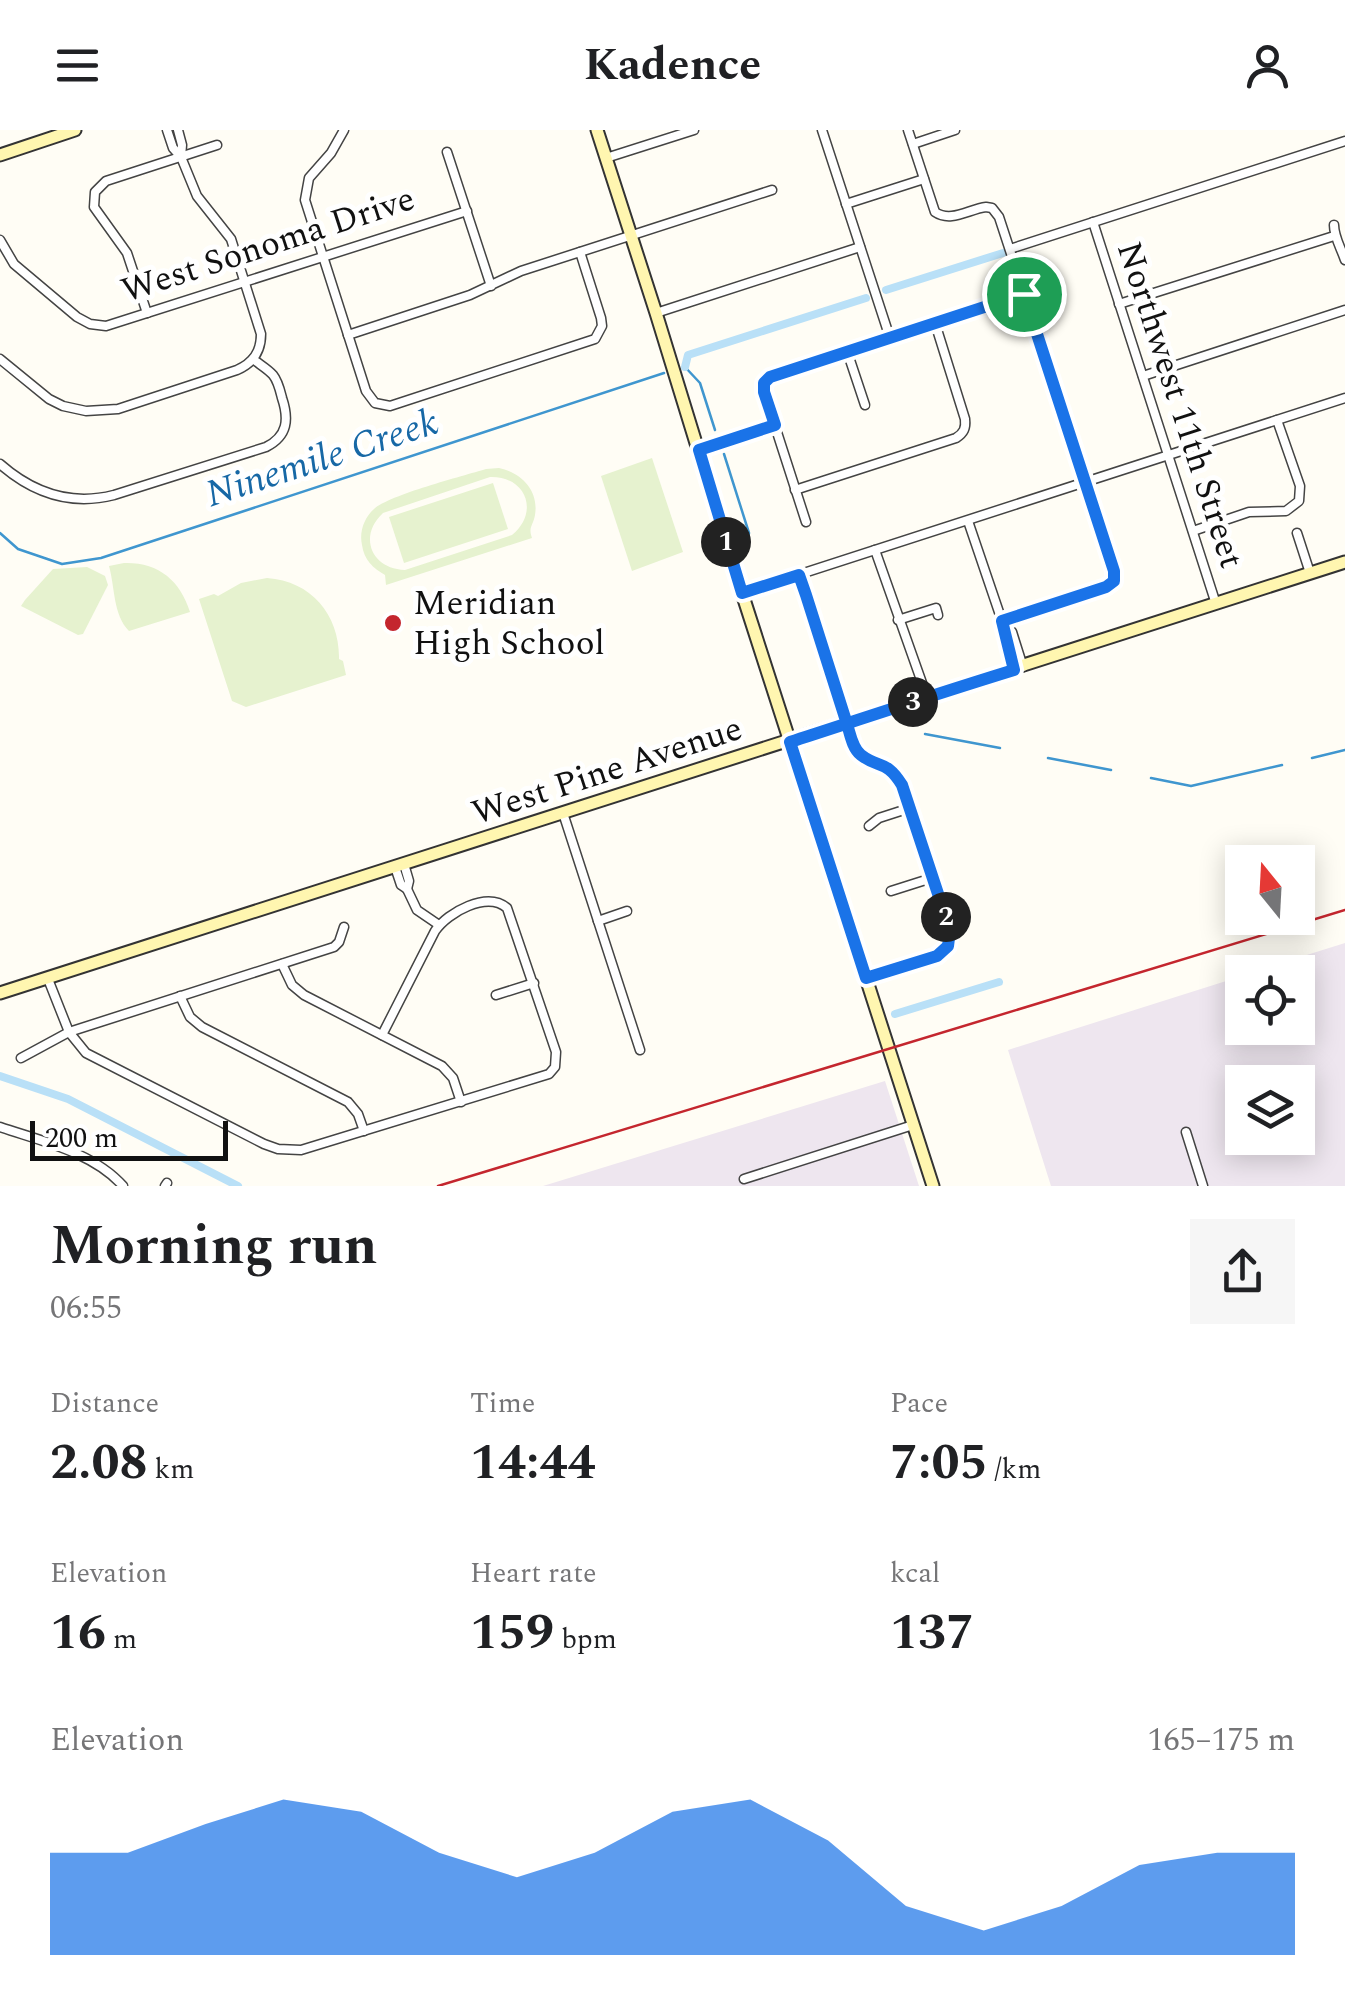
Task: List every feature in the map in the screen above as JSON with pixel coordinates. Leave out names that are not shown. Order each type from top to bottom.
[{"type":"street","points":[[0,155],[75,130]]},
{"type":"street","points":[[167,130],[173,148],[182,157]]},
{"type":"street","points":[[0,360],[49,399],[94,412],[237,370],[253,359],[261,334],[231,239],[196,196],[182,157],[178,130]]},
{"type":"street","points":[[344,130],[310,178],[305,200],[366,391],[375,403],[390,406],[588,343],[600,334],[601,318],[580,252]]},
{"type":"street","points":[[597,130],[933,1186]]},
{"type":"street","points":[[606,158],[693,130]]},
{"type":"street","points":[[822,130],[890,338]]},
{"type":"street","points":[[908,130],[932,207],[940,216],[980,207],[992,208],[998,217],[1114,571],[1114,581],[1106,587],[1002,621]]},
{"type":"street","points":[[913,144],[955,130]]},
{"type":"street","points":[[1010,249],[1345,141]]},
{"type":"street","points":[[147,313],[127,252],[94,206],[95,192],[106,182],[217,146]]},
{"type":"street","points":[[447,152],[491,286]]},
{"type":"street","points":[[846,204],[924,179]]},
{"type":"street","points":[[348,334],[470,295],[514,274],[772,190]]},
{"type":"street","name":"West Sonoma Drive","points":[[0,240],[14,264],[83,322],[106,326],[467,211]]},
{"type":"street","name":"Northwest 11th Street","points":[[1093,222],[1216,604]]},
{"type":"street","points":[[1334,224],[1334,236],[1345,260]]},
{"type":"street","points":[[1119,304],[1334,236]]},
{"type":"street","points":[[656,312],[860,247]]},
{"type":"street","points":[[806,522],[764,383],[770,377],[1024,294]]},
{"type":"street","points":[[1143,376],[1345,310]]},
{"type":"street","points":[[796,490],[956,438],[964,430],[965,419],[935,323]]},
{"type":"street","points":[[848,352],[865,405]]},
{"type":"street","points":[[0,464],[44,493],[75,500],[99,499],[266,447],[284,432],[287,416],[277,381],[253,359]]},
{"type":"street","points":[[742,593],[1345,398]]},
{"type":"street","points":[[1192,531],[1249,512],[1286,511],[1298,501],[1300,486],[1277,420]]},
{"type":"street","points":[[699,450],[775,425]]},
{"type":"street","points":[[968,520],[1018,668]]},
{"type":"street","points":[[1298,534],[1310,573]]},
{"type":"street","points":[[875,550],[927,698]]},
{"type":"street","name":"West Pine Avenue","points":[[0,994],[1345,562]]},
{"type":"street","points":[[799,575],[857,757],[882,764],[894,772],[902,785],[950,930],[948,946],[937,956],[866,978]]},
{"type":"street","points":[[898,620],[936,608],[938,615]]},
{"type":"street","points":[[869,826],[879,818],[910,808]]},
{"type":"street","points":[[563,813],[640,1050]]},
{"type":"street","points":[[399,866],[401,884],[417,910],[439,925]]},
{"type":"street","points":[[891,891],[932,878]]},
{"type":"street","points":[[48,978],[69,1032],[94,1058],[271,1147],[301,1150],[549,1074],[556,1052],[510,914],[500,903],[487,902],[458,912],[439,925],[382,1034]]},
{"type":"street","points":[[598,920],[627,911]]},
{"type":"street","points":[[21,1058],[69,1032],[334,947],[340,942],[344,927]]},
{"type":"street","points":[[282,964],[298,990],[442,1066],[453,1078],[462,1102]]},
{"type":"street","points":[[496,994],[534,983]]},
{"type":"street","points":[[180,996],[190,1018],[202,1027],[348,1102],[364,1131]]},
{"type":"street","points":[[744,1179],[913,1125]]},
{"type":"street","points":[[0,1126],[62,1148],[106,1170],[123,1186]]},
{"type":"street","points":[[1186,1132],[1203,1186]]},
{"type":"shaded area","points":[[1345,943],[1345,1186],[1051,1186],[1008,1050],[1225,981],[1225,1045],[1315,1045],[1315,955],[1307,955]]},
{"type":"shaded area","points":[[885,1081],[919,1186],[543,1186]]},
{"type":"green space","points":[[652,458],[683,552],[632,571],[601,476]]},
{"type":"green space","points":[[486,469],[507,470],[527,484],[536,506],[532,538],[386,585],[385,575],[370,563],[363,550],[362,530],[370,513],[395,498]],"holes":[[[490,477],[502,478],[520,489],[527,506],[521,526],[512,535],[405,570],[384,564],[372,550],[371,531],[383,513]]]},
{"type":"green space","points":[[493,483],[508,529],[404,563],[389,517]]},
{"type":"green space","points":[[109,566],[147,566],[166,575],[180,591],[190,612],[129,631],[117,609]]},
{"type":"green space","points":[[87,567],[105,576],[108,585],[83,634],[21,606],[53,569]]},
{"type":"green space","points":[[267,578],[297,586],[329,615],[346,675],[246,707],[232,701],[199,599]]},
{"type":"waterway","points":[[886,290],[1003,253]]},
{"type":"waterway","points":[[685,367],[688,355],[866,298]]},
{"type":"waterway","name":"Ninemile Creek","points":[[685,367],[700,383],[715,430]]},
{"type":"waterway","name":"Ninemile Creek","points":[[0,533],[18,549],[62,564],[101,558],[664,373]]},
{"type":"waterway","name":"Ninemile Creek","points":[[724,454],[749,533],[747,543]]},
{"type":"waterway","name":"Ninemile Creek","points":[[925,734],[1000,748]]},
{"type":"waterway","name":"Ninemile Creek","points":[[1312,758],[1345,750]]},
{"type":"waterway","name":"Ninemile Creek","points":[[1048,758],[1111,770]]},
{"type":"waterway","name":"Ninemile Creek","points":[[1151,778],[1191,786],[1282,765]]},
{"type":"waterway","points":[[895,1014],[999,982]]},
{"type":"waterway","points":[[0,1076],[68,1099],[238,1186]]},
{"type":"railway","points":[[438,1186],[1345,910]]},
{"type":"place","name":"Meridian High School","points":[[393,623]]},
{"type":"route","points":[[1024,294],[770,377],[764,383],[764,392],[775,425],[699,450],[742,593],[799,575],[847,724],[850,731],[854,747],[859,754],[894,772],[902,785],[950,930],[951,938],[944,952],[866,978],[790,742],[847,724],[868,716],[1014,670],[1002,621],[1114,581],[1024,294]]}]
